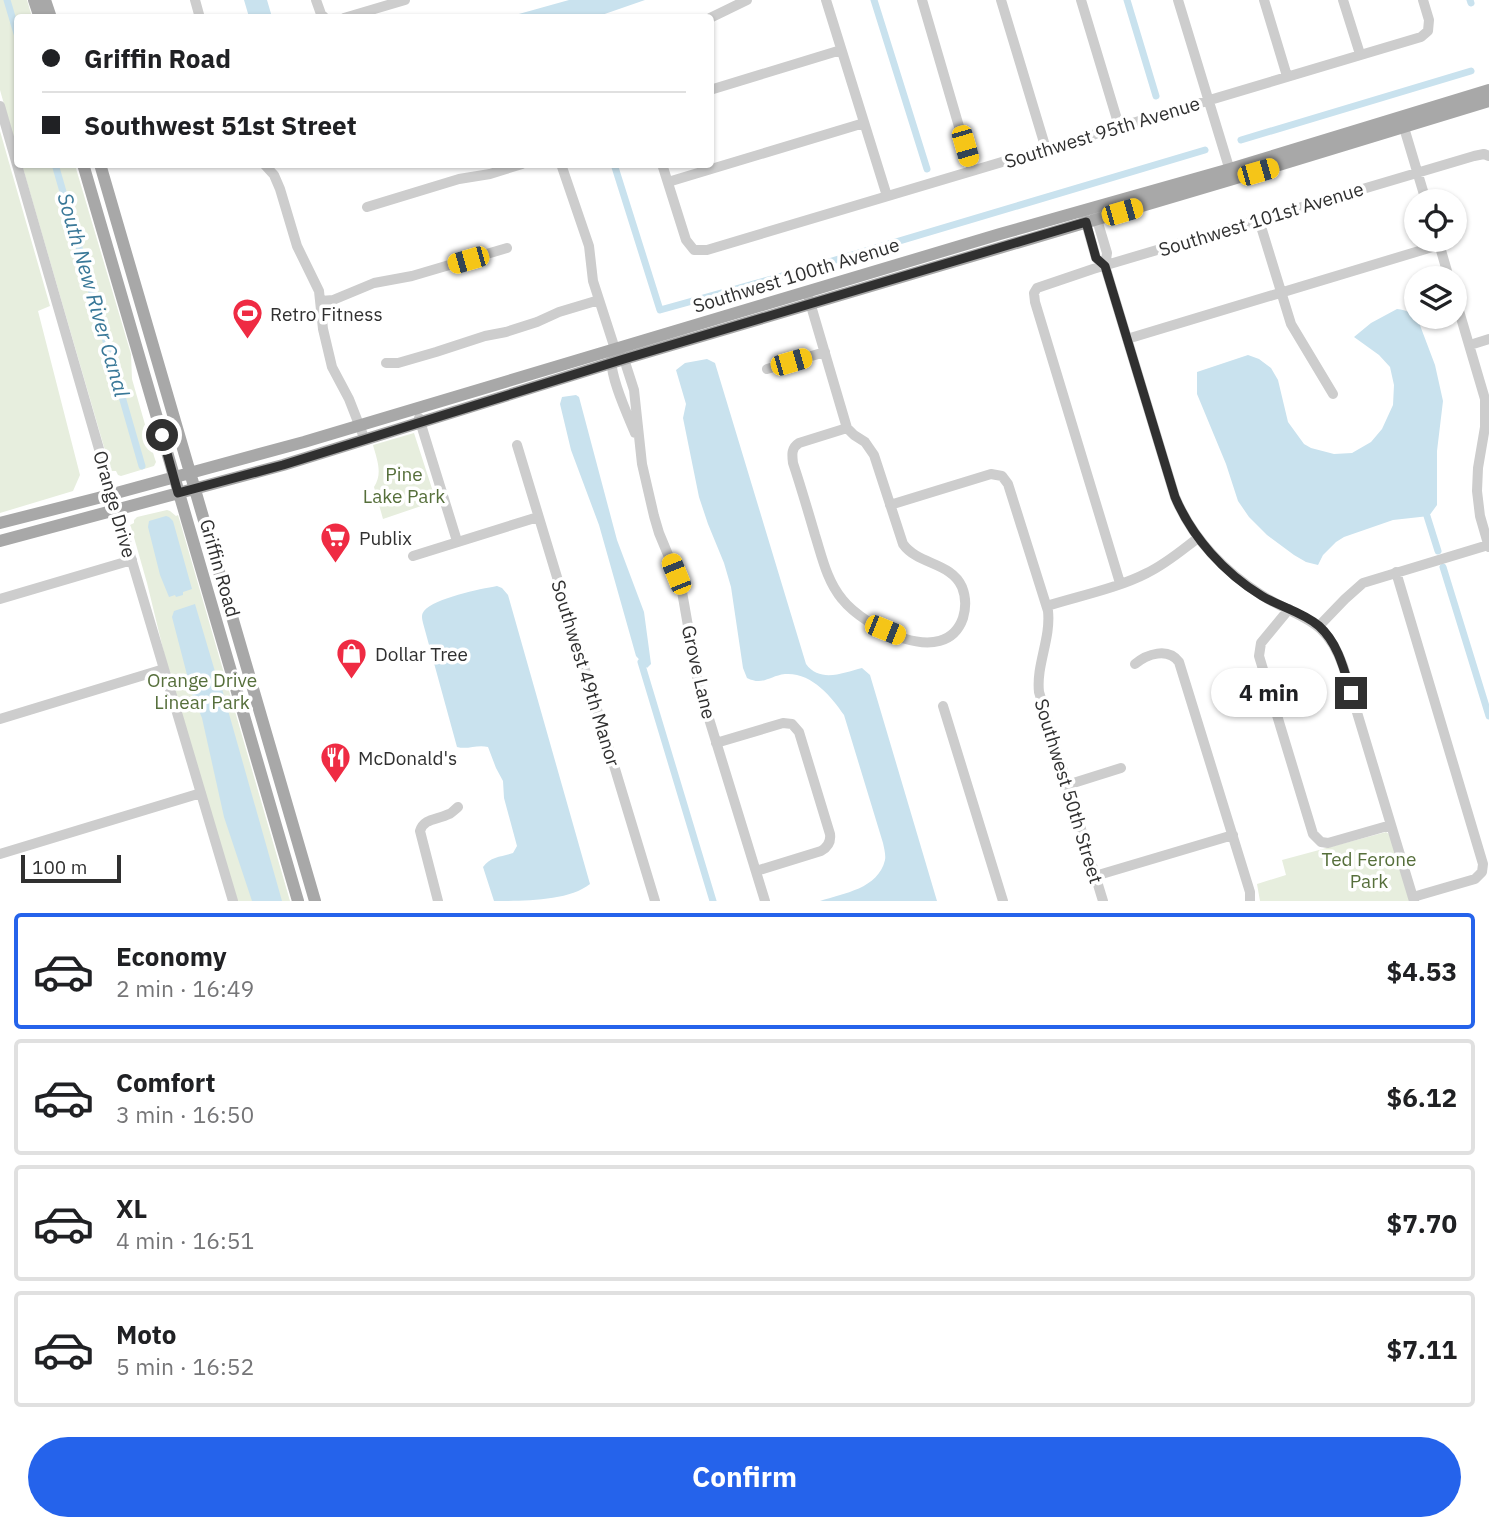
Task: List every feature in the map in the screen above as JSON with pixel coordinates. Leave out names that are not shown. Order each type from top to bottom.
[{"type":"main road","name":"Southwest 100th Avenue","points":[[0,523],[359,426],[615,349],[808,298],[1402,122],[1489,90]]},
{"type":"main road","name":"Southwest 100th Avenue","points":[[1402,122],[1489,101]]},
{"type":"main road","name":"Griffin Road","points":[[84,168],[298,901]]},
{"type":"main road","points":[[91,168],[99,194],[112,204]]},
{"type":"main road","name":"Griffin Road","points":[[101,168],[315,901]]},
{"type":"main road","name":"Southwest 100th Avenue","points":[[0,541],[283,465],[624,359],[808,298]]},
{"type":"main road","points":[[269,802],[285,827],[294,830]]},
{"type":"main road","points":[[288,867],[300,872],[310,883]]},
{"type":"street","points":[[358,14],[405,0]]},
{"type":"street","points":[[714,16],[747,0]]},
{"type":"street","points":[[826,0],[887,197]]},
{"type":"street","points":[[922,0],[972,171]]},
{"type":"street","points":[[1001,0],[1046,149]]},
{"type":"street","points":[[1081,0],[1119,126]]},
{"type":"street","points":[[1178,0],[1231,174]]},
{"type":"street","points":[[1264,0],[1287,76]]},
{"type":"street","points":[[1343,0],[1360,54]]},
{"type":"street","name":"Southwest 95th Avenue","points":[[668,182],[686,240],[694,250],[707,250],[1421,37],[1428,31],[1429,20],[1423,0]]},
{"type":"street","points":[[714,89],[841,50]]},
{"type":"street","name":"Orange Drive","points":[[0,106],[14,154]]},
{"type":"street","points":[[1402,122],[1423,189]]},
{"type":"street","points":[[663,168],[668,182],[864,123]]},
{"type":"street","name":"Southwest 101st Avenue","points":[[1120,583],[1035,302],[1035,290],[1047,283],[1474,156],[1489,156]]},
{"type":"street","name":"Orange Drive","points":[[18,168],[233,901]]},
{"type":"street","points":[[269,168],[280,188],[298,246],[317,287],[332,367],[349,399],[365,440]]},
{"type":"street","points":[[366,207],[459,179],[480,177],[509,168]]},
{"type":"street","points":[[562,168],[589,246],[591,273],[615,349],[611,363]]},
{"type":"street","points":[[1090,215],[1096,258],[1105,266],[1182,513],[1198,538],[1234,575],[1261,595],[1319,626],[1339,654],[1414,899],[1473,880],[1482,872],[1482,859],[1396,572]]},
{"type":"street","points":[[1259,220],[1291,324],[1333,394]]},
{"type":"street","points":[[321,301],[332,300],[383,280],[412,276],[507,248]]},
{"type":"street","points":[[1127,339],[1407,252]]},
{"type":"street","points":[[808,298],[847,428],[870,448],[899,535],[908,551],[948,571],[960,582],[965,611],[959,626],[942,640],[925,643],[911,641],[872,625],[857,615],[831,582],[793,463],[792,452],[799,443],[847,428]]},
{"type":"street","points":[[386,363],[398,363],[485,335],[506,332],[537,322],[554,313],[599,300]]},
{"type":"street","points":[[1319,626],[1363,583],[1489,546],[1477,499],[1477,480],[1484,459],[1486,409],[1483,389],[1465,329]]},
{"type":"street","points":[[1470,345],[1489,339]]},
{"type":"street","name":"Grove Lane","points":[[615,349],[624,359],[634,390],[639,443],[649,497],[656,524],[681,586],[694,667],[765,901]]},
{"type":"street","points":[[767,369],[825,352]]},
{"type":"street","name":"Grove Lane","points":[[611,363],[623,404],[639,443]]},
{"type":"street","points":[[416,409],[457,541]]},
{"type":"street","name":"Southwest 49th Manor","points":[[517,445],[655,901]]},
{"type":"street","name":"Southwest 50th Street","points":[[890,505],[988,475],[995,474],[1004,478],[1012,494],[1047,606],[1049,625],[1038,675],[1040,698],[1103,901]]},
{"type":"street","points":[[413,556],[538,517]]},
{"type":"street","points":[[1047,606],[1147,573],[1158,568],[1198,538]]},
{"type":"street","points":[[0,599],[132,560]]},
{"type":"street","points":[[1289,609],[1261,643],[1260,662],[1313,834],[1321,842],[1332,842],[1391,825]]},
{"type":"street","points":[[1135,664],[1166,653],[1173,655],[1179,662],[1250,892],[1250,901]]},
{"type":"street","points":[[0,719],[164,669]]},
{"type":"street","points":[[943,706],[1003,901]]},
{"type":"street","points":[[716,743],[779,724],[791,724],[799,732],[830,834],[828,844],[821,851],[756,870]]},
{"type":"street","points":[[1067,785],[1121,768]]},
{"type":"street","points":[[0,853],[201,793]]},
{"type":"street","points":[[438,901],[420,835],[421,827],[428,821],[450,814],[458,807]]},
{"type":"street","points":[[1096,876],[1233,835]]},
{"type":"green space","points":[[0,0],[27,0],[31,14],[14,14],[14,139],[0,90]]},
{"type":"green space","points":[[0,131],[50,306],[38,311],[80,475],[73,491],[0,513]]},
{"type":"green space","points":[[23,168],[76,168],[131,354],[132,379],[156,462],[154,466],[121,476],[116,471],[111,471]]},
{"type":"green space","name":"Pine Lake Park","points":[[414,433],[436,501],[383,519],[374,487],[379,472],[373,445]]},
{"type":"green space","name":"Orange Drive Linear Park","points":[[167,510],[178,515],[290,901],[236,901],[165,657],[130,525],[137,517]]},
{"type":"green space","name":"Ted Ferone Park","points":[[1386,832],[1392,836],[1411,901],[1260,901],[1257,884],[1286,875],[1282,860]]},
{"type":"water","points":[[244,0],[267,0],[271,14],[248,14]]},
{"type":"water","points":[[569,0],[645,0],[605,14],[519,14]]},
{"type":"water","points":[[1397,309],[1404,310],[1404,329],[1421,329],[1435,365],[1443,401],[1437,451],[1437,505],[1429,516],[1393,520],[1344,537],[1323,555],[1318,565],[1294,555],[1267,535],[1238,501],[1197,394],[1197,372],[1248,355],[1259,359],[1271,368],[1278,380],[1288,422],[1304,444],[1334,454],[1352,453],[1371,442],[1382,429],[1393,405],[1394,385],[1390,367],[1379,355],[1354,337],[1371,323]]},
{"type":"water","points":[[707,359],[715,363],[806,664],[812,670],[825,675],[862,668],[870,675],[937,901],[820,901],[868,884],[881,870],[885,860],[884,849],[844,715],[839,708],[826,693],[803,677],[785,674],[757,681],[747,678],[743,668],[731,587],[699,497],[683,418],[686,404],[676,370],[685,363]]},
{"type":"water","points":[[562,397],[579,397],[617,540],[644,612],[651,664],[647,668],[636,656],[599,525],[571,450],[560,404]]},
{"type":"water","points":[[166,516],[173,521],[192,589],[176,597],[169,597],[160,575],[148,527],[149,521]]},
{"type":"water","points":[[497,586],[508,595],[590,884],[581,890],[558,897],[494,901],[483,867],[493,859],[513,853],[517,846],[504,798],[503,781],[488,747],[457,747],[423,621],[424,611],[438,602]]},
{"type":"water","points":[[195,604],[282,901],[252,901],[224,817],[202,718],[192,694],[172,617],[174,611]]},
{"type":"waterway","name":"South New River Canal","points":[[7,0],[14,24]]},
{"type":"waterway","points":[[874,0],[927,169]]},
{"type":"waterway","points":[[1127,0],[1156,96]]},
{"type":"waterway","points":[[1241,140],[1471,71]]},
{"type":"waterway","points":[[615,168],[660,310],[1205,150]]},
{"type":"waterway","name":"South New River Canal","points":[[56,168],[142,466]]},
{"type":"waterway","points":[[1427,516],[1438,551]]},
{"type":"waterway","points":[[1443,567],[1489,716]]},
{"type":"waterway","points":[[641,662],[713,901]]},
{"type":"place","name":"Retro Fitness","points":[[247,341]]},
{"type":"place","name":"Publix","points":[[336,565]]},
{"type":"place","name":"Dollar Tree","points":[[352,681]]},
{"type":"place","name":"McDonald's","points":[[335,785]]},
{"type":"route","points":[[162,435],[178,493],[283,465],[624,359],[1086,222],[1096,258],[1105,266],[1175,497],[1189,527],[1234,575],[1261,595],[1319,626],[1339,654],[1351,693]]}]
